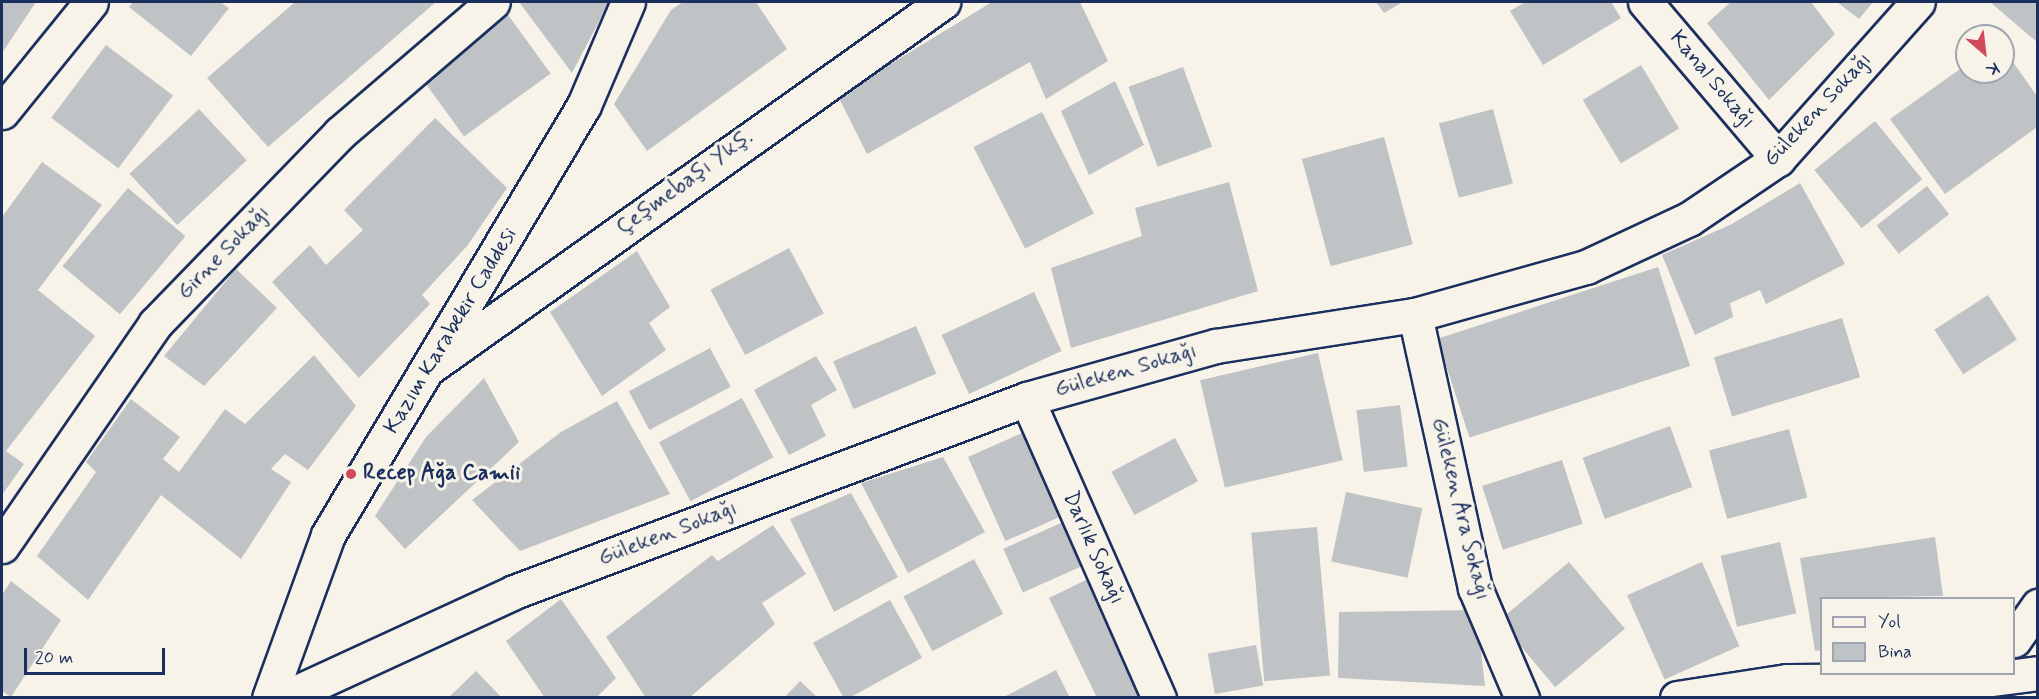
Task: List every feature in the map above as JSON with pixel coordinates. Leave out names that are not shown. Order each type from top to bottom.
[{"type":"street","points":[[2,112],[92,2]]},
{"type":"street","name":"Girne Sokağı","points":[[2,546],[155,324],[340,133],[493,2]]},
{"type":"street","name":"Kazım Karabekir Caddesi","points":[[268,698],[328,536],[584,105],[628,2]]},
{"type":"street","name":"Çeşmebaşı Ykş.","points":[[430,367],[943,2]]},
{"type":"street","name":"Kanal Sokağı","points":[[1645,2],[1778,159]]},
{"type":"street","name":"Güleken Sokağı","points":[[284,698],[514,592],[1027,399],[1216,346],[1415,315],[1586,267],[1689,219],[1778,159],[1918,2]]},
{"type":"street","name":"Güleken Ara Sokağı","points":[[1415,315],[1474,588],[1522,698]]},
{"type":"street","name":"Darlık Sokağı","points":[[1027,399],[1159,698]]},
{"type":"street","points":[[2015,637],[2037,606]]},
{"type":"street","points":[[1677,698],[1787,681],[1979,684],[2037,673]]},
{"type":"building","points":[[2,2],[36,2],[2,53]]},
{"type":"building","points":[[133,2],[220,2],[229,8],[191,56],[129,7]]},
{"type":"building","points":[[295,2],[436,2],[268,147],[207,78]]},
{"type":"building","points":[[519,2],[609,2],[572,73]]},
{"type":"building","points":[[683,2],[756,2],[787,49],[647,151],[614,104],[671,10]]},
{"type":"building","points":[[992,2],[1080,2],[1108,61],[1046,99],[1030,62],[867,154],[838,96]]},
{"type":"building","points":[[1376,2],[1403,2],[1384,13]]},
{"type":"building","points":[[1525,2],[1611,2],[1621,18],[1543,65],[1510,11]]},
{"type":"building","points":[[1731,2],[1811,2],[1835,34],[1769,100],[1707,23]]},
{"type":"building","points":[[1837,2],[1873,2],[1859,19]]},
{"type":"building","points":[[1990,2],[2037,2],[2037,42]]},
{"type":"building","points":[[506,12],[551,73],[464,136],[419,75]]},
{"type":"building","points":[[106,45],[173,96],[118,168],[51,118]]},
{"type":"building","points":[[1641,65],[1679,128],[1621,163],[1583,100]]},
{"type":"building","points":[[2015,65],[2037,96],[2037,127],[1945,194],[1890,119],[1955,73],[1955,84],[2015,84]]},
{"type":"building","points":[[1183,67],[1212,147],[1158,167],[1128,87]]},
{"type":"building","points":[[1115,81],[1144,145],[1089,175],[1061,111]]},
{"type":"building","points":[[199,109],[247,160],[177,225],[130,174]]},
{"type":"building","points":[[1493,109],[1513,183],[1459,198],[1439,123]]},
{"type":"building","points":[[1042,112],[1094,214],[1025,249],[973,147]]},
{"type":"building","points":[[435,118],[507,188],[467,246],[422,295],[430,304],[359,378],[272,282],[310,245],[326,265],[363,230],[344,210]]},
{"type":"building","points":[[1875,121],[1922,179],[1862,228],[1814,170]]},
{"type":"building","points":[[1384,137],[1413,244],[1331,266],[1302,159]]},
{"type":"building","points":[[42,162],[102,205],[38,290],[95,336],[6,451],[24,464],[2,495],[2,217]]},
{"type":"building","points":[[1229,182],[1258,291],[1071,348],[1051,268],[1142,236],[1135,208]]},
{"type":"building","points":[[1800,183],[1845,264],[1766,304],[1760,290],[1730,303],[1733,317],[1695,335],[1662,255],[1732,224]]},
{"type":"building","points":[[1927,186],[1949,214],[1899,254],[1877,225]]},
{"type":"building","points":[[128,188],[185,236],[120,314],[62,266]]},
{"type":"building","points":[[789,248],[824,313],[745,355],[710,290]]},
{"type":"building","points":[[637,251],[670,307],[649,323],[666,350],[602,396],[550,312]]},
{"type":"building","points":[[1658,267],[1690,366],[1469,438],[1437,339]]},
{"type":"building","points":[[236,269],[277,308],[204,386],[164,356]]},
{"type":"building","points":[[1034,292],[1061,351],[969,394],[942,335]]},
{"type":"building","points":[[1988,295],[2017,339],[1963,374],[1934,330]]},
{"type":"building","points":[[1842,318],[1860,377],[1732,416],[1714,357]]},
{"type":"building","points":[[916,326],[936,374],[853,409],[833,361]]},
{"type":"building","points":[[710,348],[731,387],[649,430],[629,391]]},
{"type":"building","points":[[1318,353],[1343,460],[1225,487],[1200,380]]},
{"type":"building","points":[[314,355],[356,406],[308,470],[285,454],[271,469],[291,482],[241,559],[161,495],[88,600],[37,556],[96,472],[86,462],[131,399],[180,437],[163,459],[179,472],[225,409],[245,424]]},
{"type":"building","points":[[816,356],[837,390],[811,405],[826,436],[789,455],[754,390]]},
{"type":"building","points":[[484,378],[519,442],[405,549],[375,516],[426,437]]},
{"type":"building","points":[[742,398],[773,457],[690,501],[659,442]]},
{"type":"building","points":[[617,401],[670,494],[520,551],[472,500],[561,432]]},
{"type":"building","points":[[1400,405],[1408,467],[1364,472],[1356,410]]},
{"type":"building","points":[[1670,426],[1692,487],[1605,519],[1583,458]]},
{"type":"building","points":[[1031,429],[1068,513],[1005,541],[968,457]]},
{"type":"building","points":[[1789,429],[1807,498],[1727,519],[1709,450]]},
{"type":"building","points":[[1175,438],[1198,481],[1134,515],[1111,472]]},
{"type":"building","points":[[943,457],[985,532],[908,573],[861,483]]},
{"type":"building","points":[[1562,460],[1583,524],[1503,550],[1482,486]]},
{"type":"building","points":[[1346,492],[1422,508],[1408,578],[1331,561]]},
{"type":"building","points":[[851,493],[898,577],[834,612],[790,519]]},
{"type":"building","points":[[1070,519],[1090,563],[1023,593],[1003,549]]},
{"type":"building","points":[[773,525],[806,574],[762,603],[775,624],[689,698],[646,698],[606,637],[712,555],[718,561]]},
{"type":"building","points":[[1317,527],[1330,675],[1264,681],[1251,533]]},
{"type":"building","points":[[1935,537],[1943,596],[1820,597],[1820,650],[1815,651],[1800,558]]},
{"type":"building","points":[[1780,542],[1796,613],[1737,627],[1721,556]]},
{"type":"building","points":[[974,559],[1003,614],[932,651],[903,597]]},
{"type":"building","points":[[1569,562],[1625,629],[1555,687],[1499,620]]},
{"type":"building","points":[[1702,562],[1739,646],[1665,679],[1627,595]]},
{"type":"building","points":[[1092,577],[1149,698],[1097,698],[1049,598]]},
{"type":"building","points":[[11,581],[61,620],[11,697],[2,691],[2,595]]},
{"type":"building","points":[[561,599],[616,678],[596,698],[545,698],[506,641]]},
{"type":"building","points":[[890,600],[922,658],[849,698],[844,698],[813,643]]},
{"type":"building","points":[[1476,610],[1485,686],[1338,678],[1339,612]]},
{"type":"building","points":[[1256,645],[1263,685],[1215,694],[1208,654]]},
{"type":"building","points":[[1056,670],[1070,698],[1002,698]]},
{"type":"building","points":[[476,671],[502,698],[448,698]]},
{"type":"building","points":[[800,681],[818,698],[784,698]]},
{"type":"place","name":"Recep Ağa Camii","points":[[351,474]]}]
